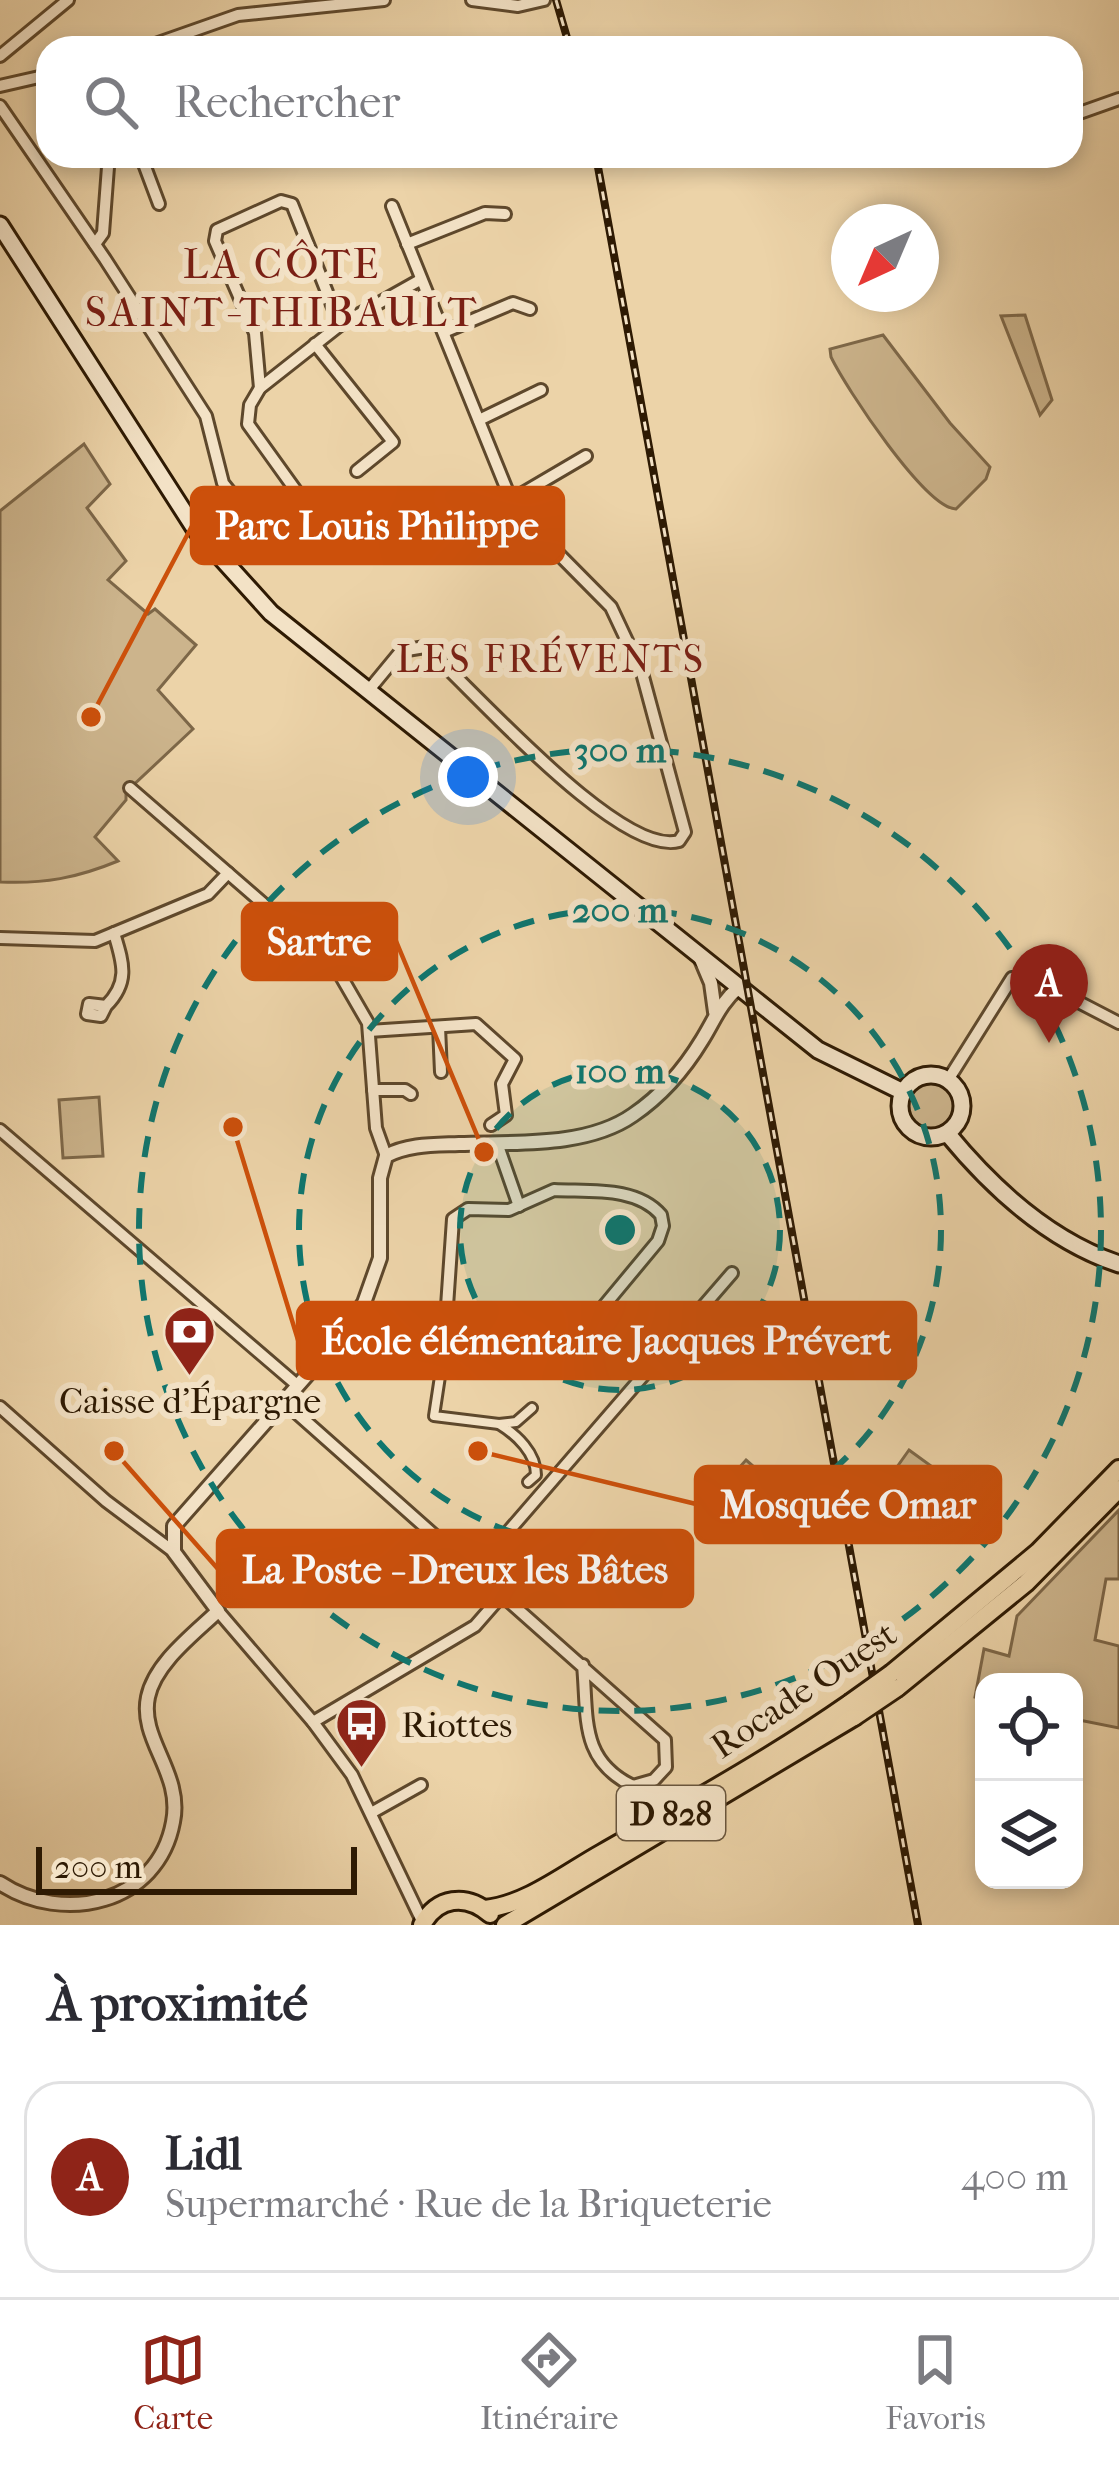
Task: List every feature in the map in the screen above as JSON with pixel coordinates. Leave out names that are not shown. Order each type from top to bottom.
[{"type":"main road","points":[[0,225],[196,529],[272,614],[826,1055],[903,1091]]},
{"type":"main road","points":[[923,1076],[948,1080],[962,1102],[959,1120],[947,1133],[928,1138],[908,1128],[899,1110],[903,1091],[923,1076]]},
{"type":"main road","points":[[947,1133],[995,1188],[1067,1239],[1119,1264]]},
{"type":"main road","name":"Rocade Ouest","points":[[894,1680],[1038,1552],[1119,1469]]},
{"type":"main road","name":"Rocade Ouest","points":[[501,1925],[852,1710],[1026,1583],[1119,1490]]},
{"type":"main road","name":"Rocade Ouest","points":[[485,1909],[505,1907],[852,1710]]},
{"type":"main road","points":[[423,1924],[436,1907],[466,1900],[485,1909],[501,1925]]},
{"type":"street","points":[[0,56],[68,0]]},
{"type":"street","points":[[178,36],[238,15],[384,0]]},
{"type":"street","points":[[472,0],[518,6],[544,0]]},
{"type":"street","points":[[0,86],[36,78]]},
{"type":"street","points":[[1083,112],[1119,99]]},
{"type":"street","points":[[0,106],[36,158]]},
{"type":"street","points":[[43,168],[206,416],[223,483],[272,543],[302,509],[299,495],[248,424],[250,405],[260,388],[340,325],[420,280]]},
{"type":"street","points":[[95,244],[103,233],[107,168]]},
{"type":"street","points":[[145,168],[159,205]]},
{"type":"street","points":[[260,388],[255,334],[215,241],[218,230],[281,201],[292,204],[340,325]]},
{"type":"street","points":[[368,691],[401,651],[425,647],[526,747],[621,825],[670,844],[679,842],[685,832],[642,673],[611,607],[511,500],[392,206]]},
{"type":"street","points":[[407,244],[485,213],[505,214]]},
{"type":"street","points":[[444,332],[513,303],[530,309]]},
{"type":"street","points":[[315,344],[393,442],[357,471]]},
{"type":"street","points":[[479,420],[541,391]]},
{"type":"street","points":[[511,500],[586,456]]},
{"type":"street","points":[[130,788],[335,967],[356,996],[368,1030],[377,1140],[386,1156]]},
{"type":"street","points":[[0,938],[95,941],[208,895],[228,873]]},
{"type":"street","points":[[106,1006],[115,998],[126,970],[114,934]]},
{"type":"street","points":[[700,955],[717,1009]]},
{"type":"street","points":[[717,1009],[720,971]]},
{"type":"street","points":[[948,1080],[1012,978],[1042,983],[1119,1023]]},
{"type":"street","points":[[174,1552],[174,1526],[354,1319],[374,1282],[380,1258],[381,1167],[386,1156],[409,1147],[579,1135],[631,1117],[676,1076],[717,1009],[739,987]]},
{"type":"street","points":[[368,1030],[476,1024],[515,1059],[502,1084],[506,1115],[491,1125]]},
{"type":"street","points":[[440,1027],[441,1072]]},
{"type":"street","points":[[373,1090],[412,1094]]},
{"type":"street","points":[[0,1130],[297,1385]]},
{"type":"street","points":[[497,1143],[519,1207]]},
{"type":"street","points":[[444,1350],[521,1353],[550,1322],[599,1312],[658,1241],[661,1215],[641,1199],[554,1190],[509,1210],[468,1209],[453,1219],[446,1334],[434,1416],[499,1424],[516,1422],[532,1408]]},
{"type":"street","points":[[475,1570],[732,1273]]},
{"type":"street","points":[[568,1368],[593,1333],[591,1314]]},
{"type":"street","points":[[354,1319],[370,1326],[446,1334]]},
{"type":"street","points":[[283,1400],[584,1665],[665,1740],[666,1767],[654,1780],[633,1786],[593,1754],[584,1665]]},
{"type":"street","points":[[0,1407],[106,1501],[174,1552],[352,1775],[423,1924]]},
{"type":"street","points":[[499,1424],[512,1432],[532,1459],[536,1475],[527,1482]]},
{"type":"street","points":[[313,1722],[475,1626],[503,1594]]},
{"type":"street","points":[[0,1882],[37,1905],[78,1910],[115,1900],[158,1863],[170,1838],[175,1796],[147,1721],[148,1695],[161,1670],[218,1611]]},
{"type":"street","points":[[371,1813],[422,1785]]},
{"type":"street","points":[[406,1887],[436,1907]]},
{"type":"shaded area","points":[[1025,315],[1052,400],[1040,415],[1001,316]]},
{"type":"shaded area","points":[[883,335],[990,467],[986,479],[956,509],[942,503],[907,469],[831,357],[830,349]]},
{"type":"shaded area","points":[[84,444],[110,484],[87,508],[126,561],[108,580],[148,614],[155,609],[196,645],[158,690],[193,729],[126,792],[126,800],[95,837],[118,861],[60,879],[0,882],[0,511]]},
{"type":"shaded area","points":[[931,1083],[948,1090],[955,1107],[948,1124],[931,1131],[914,1124],[907,1107],[914,1090]]},
{"type":"shaded area","points":[[99,1097],[103,1156],[63,1158],[59,1100]]},
{"type":"shaded area","points":[[909,1450],[938,1471],[897,1529],[868,1508]]},
{"type":"shaded area","points":[[746,1460],[796,1504],[764,1539],[715,1495]]},
{"type":"shaded area","points":[[1119,1510],[1119,1579],[1106,1579],[1095,1640],[1119,1646],[1119,1728],[1083,1721],[1083,1673],[980,1673],[984,1649],[1009,1656],[1017,1616]]},
{"type":"railway","points":[[556,0],[566,36]]},
{"type":"railway","points":[[598,168],[918,1925]]},
{"type":"place","name":"Parc Louis Philippe","points":[[91,717]]},
{"type":"place","name":"Lidl","points":[[1049,1043]]},
{"type":"place","name":"École élémentaire Jacques Prévert","points":[[233,1127]]},
{"type":"place","name":"Sartre","points":[[484,1152]]},
{"type":"place","name":"Caisse d'Épargne","points":[[190,1378]]},
{"type":"place","name":"La Poste - Dreux les Bâtes","points":[[114,1451]]},
{"type":"place","name":"Mosquée Omar","points":[[478,1451]]},
{"type":"place","name":"Riottes","points":[[362,1770]]},
{"type":"district","name":"LA CÔTE SAINT-THIBAULT","points":[[282,287]]},
{"type":"district","name":"LES FRÉVENTS","points":[[551,658]]}]
